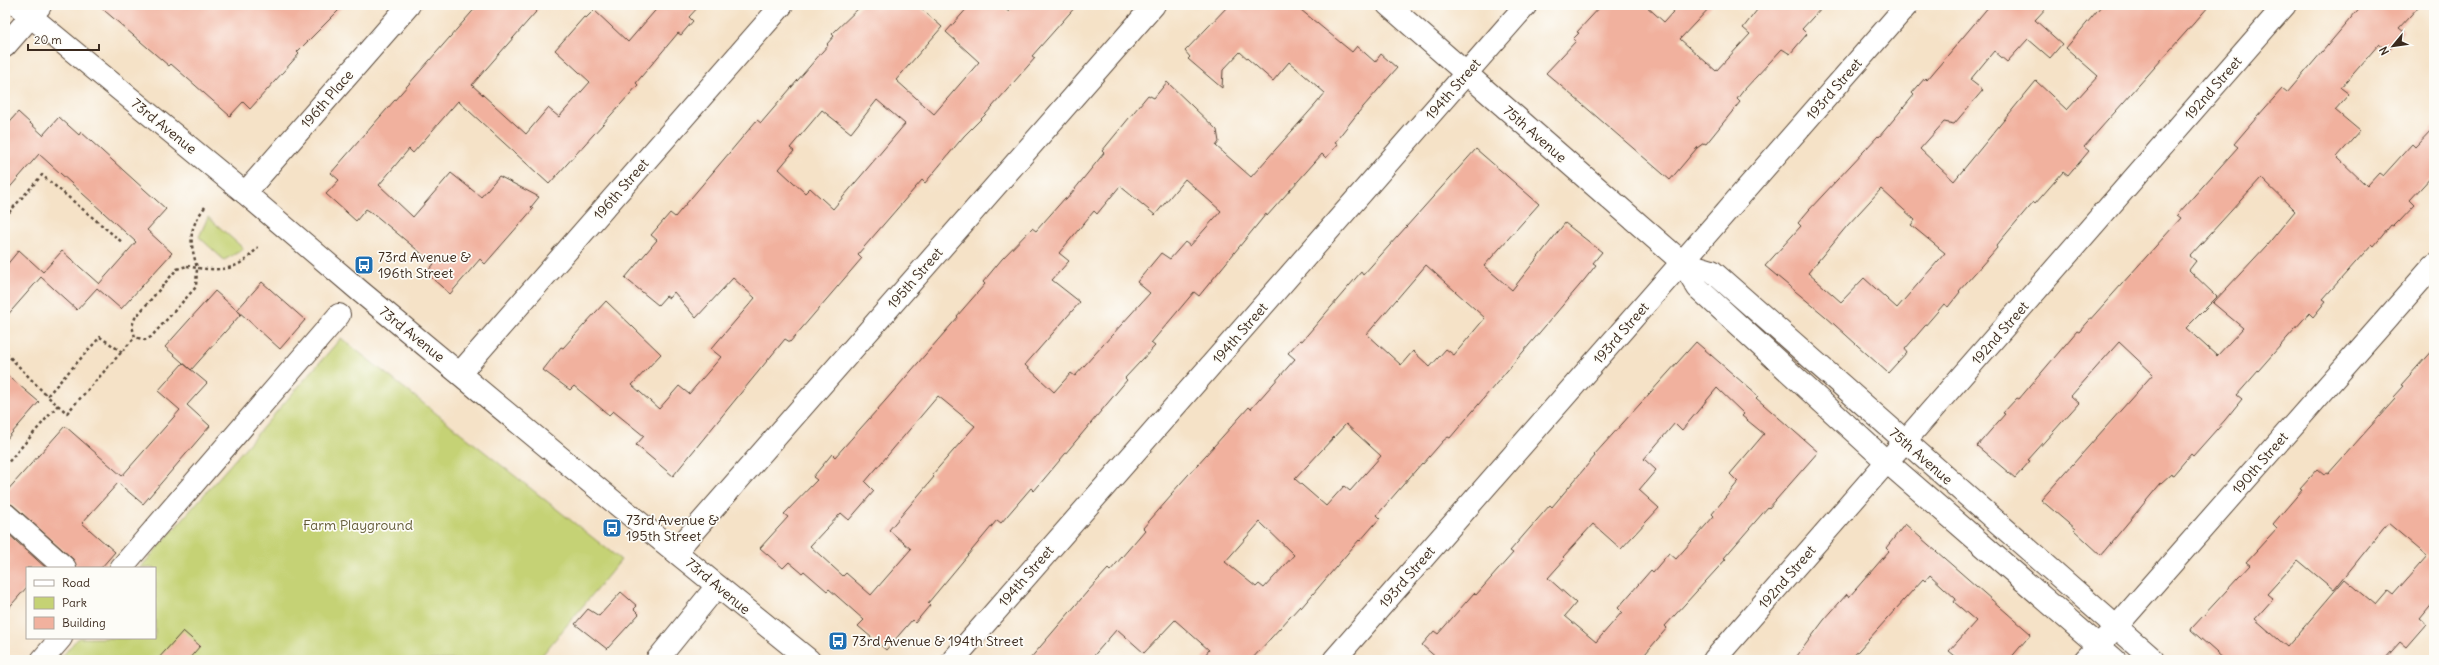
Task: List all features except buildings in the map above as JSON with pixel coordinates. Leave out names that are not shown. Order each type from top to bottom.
[{"type":"street","name":"196th Place","points":[[245,192],[409,5]]},
{"type":"street","name":"196th Street","points":[[460,373],[782,5]]},
{"type":"street","name":"195th Street","points":[[676,551],[1154,5]]},
{"type":"street","name":"75th Avenue","points":[[1388,5],[1682,262],[1698,288],[2091,653],[2115,660]]},
{"type":"street","name":"194th Street","points":[[953,660],[1526,5]]},
{"type":"street","name":"193rd Street","points":[[1334,660],[1907,5]]},
{"type":"street","name":"192nd Street","points":[[1714,660],[2285,5]]},
{"type":"street","name":"73rd Avenue","points":[[30,9],[361,292],[717,586],[809,660]]},
{"type":"street","points":[[5,46],[30,9]]},
{"type":"street","name":"75th Avenue","points":[[1682,262],[1712,271],[2154,660]]},
{"type":"street","name":"190th Street","points":[[2091,653],[2116,627],[2434,265]]},
{"type":"street","points":[[122,567],[339,315]]},
{"type":"street","points":[[5,514],[64,567]]},
{"type":"street","points":[[657,660],[717,586]]},
{"type":"street","points":[[42,660],[60,639]]},
{"type":"path","points":[[5,217],[42,175],[123,243]]},
{"type":"path","points":[[135,337],[145,340],[151,337],[196,287],[196,268],[190,244],[194,222],[206,207]]},
{"type":"path","points":[[135,337],[132,326],[135,318],[177,269],[187,266],[220,270],[238,266],[247,261],[258,247]]},
{"type":"path","points":[[47,396],[100,337],[122,352]]},
{"type":"path","points":[[6,354],[47,396],[67,413],[135,337]]},
{"type":"path","points":[[5,466],[58,405]]},
{"type":"green space","points":[[208,217],[244,249],[224,260],[199,237]]},
{"type":"green space","name":"Farm Playground","points":[[341,338],[621,560],[538,660],[59,660],[77,639],[156,639],[156,567],[141,567]]},
{"type":"place","name":"73rd Avenue & 196th Street","points":[[364,265]]},
{"type":"place","name":"73rd Avenue & 195th Street","points":[[612,528]]},
{"type":"place","name":"73rd Avenue & 194th Street","points":[[838,641]]}]
